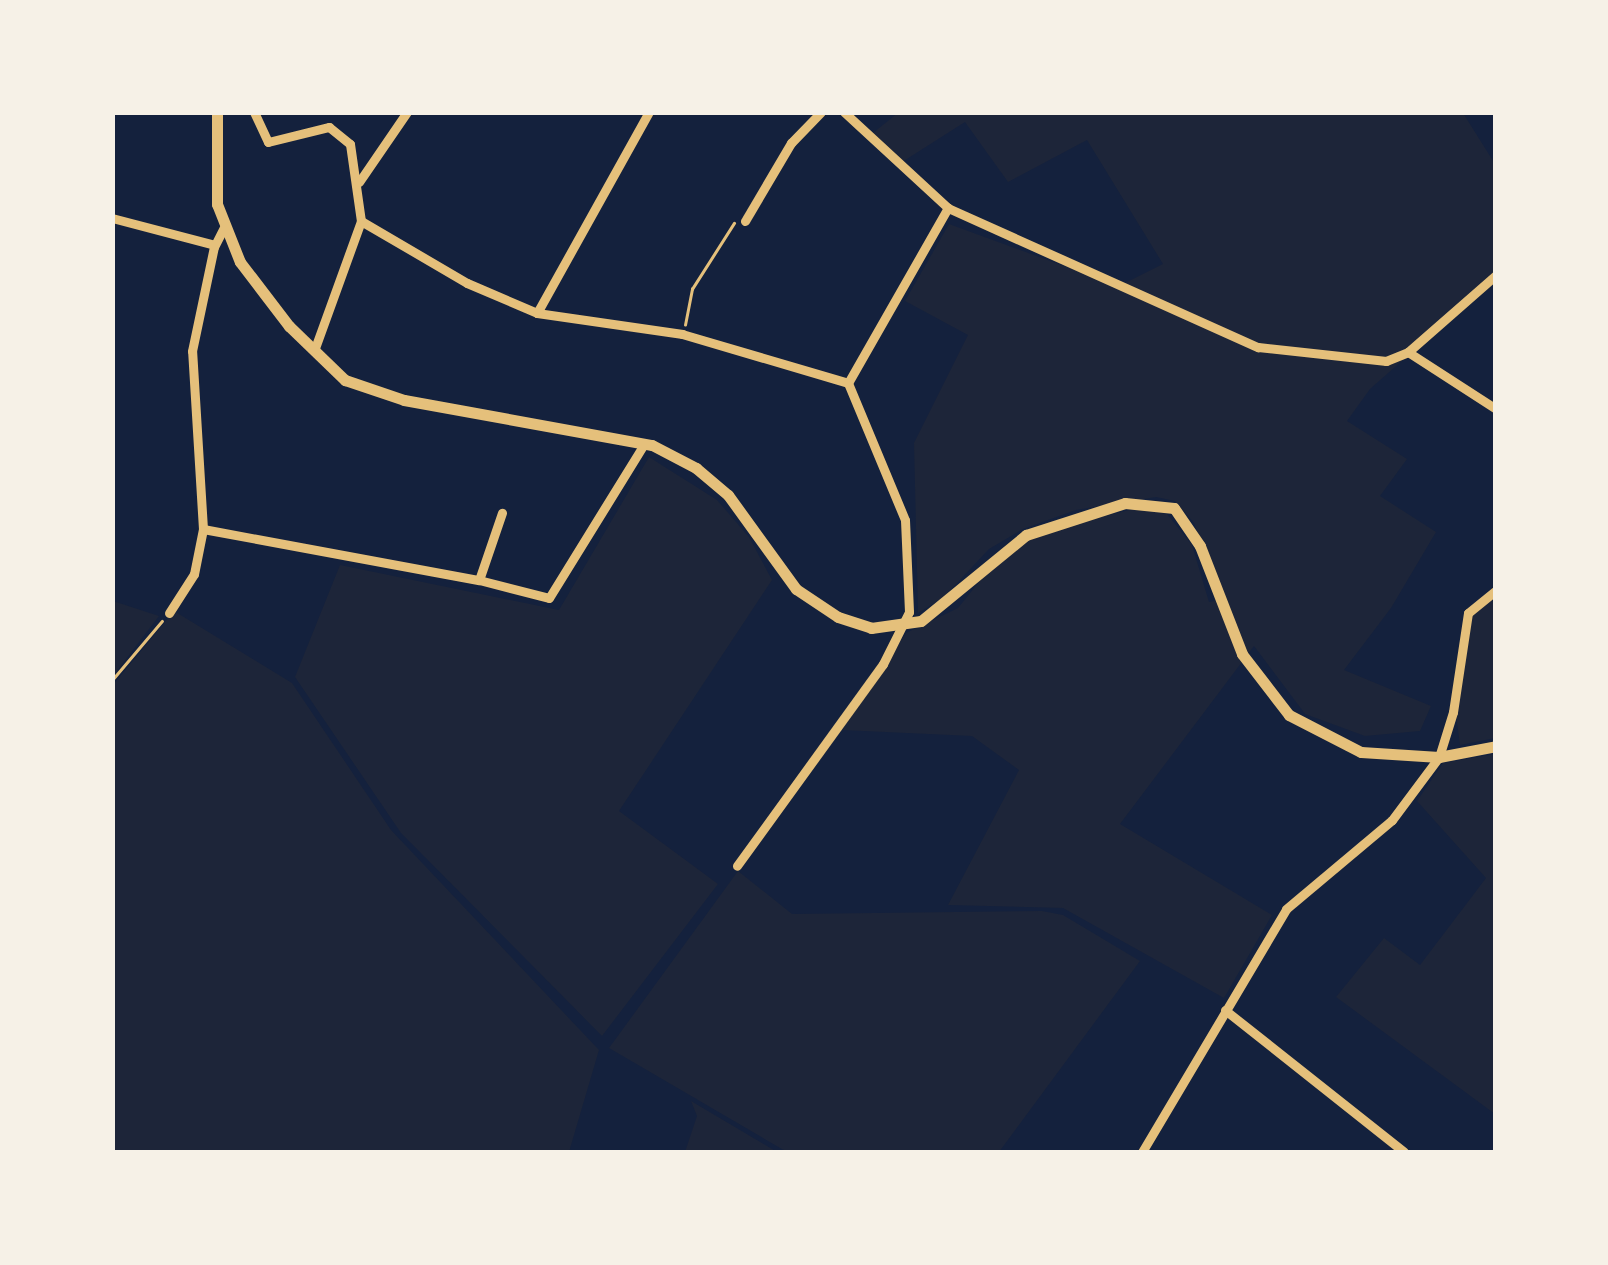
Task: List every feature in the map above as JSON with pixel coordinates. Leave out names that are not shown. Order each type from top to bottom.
[{"type":"main road","points":[[217,112],[217,204],[224,227],[260,290],[345,380],[372,392],[616,436],[696,468],[728,496],[778,568],[816,605],[870,628],[903,626],[948,604],[996,554],[1026,535],[1125,503],[1174,508],[1200,546],[1242,654],[1289,715],[1361,752],[1439,757],[1496,746]]},
{"type":"street","points":[[254,112],[268,142],[330,128],[342,135],[359,182],[361,221],[314,351]]},
{"type":"street","points":[[359,182],[407,112]]},
{"type":"street","points":[[537,313],[649,112]]},
{"type":"street","points":[[745,221],[791,143],[821,112]]},
{"type":"street","points":[[844,112],[948,208],[1258,347],[1386,361],[1408,352],[1496,276]]},
{"type":"street","points":[[848,383],[948,208]]},
{"type":"street","points":[[112,218],[215,245]]},
{"type":"street","points":[[361,221],[467,283],[537,313],[682,334],[848,383]]},
{"type":"street","points":[[169,612],[194,574],[203,530],[192,352],[215,245],[224,227]]},
{"type":"street","points":[[1408,352],[1496,410]]},
{"type":"street","points":[[737,866],[903,626],[908,582],[904,520],[848,383]]},
{"type":"street","points":[[203,530],[479,580],[549,598],[644,444]]},
{"type":"street","points":[[479,580],[502,513]]},
{"type":"street","points":[[1142,1152],[1286,909],[1392,820],[1439,757],[1453,712],[1468,612],[1496,590]]},
{"type":"street","points":[[1225,1010],[1404,1152]]},
{"type":"path","points":[[682,334],[692,289],[712,252],[728,224],[745,221]]},
{"type":"path","points":[[112,680],[169,612]]},
{"type":"shaded area","points":[[899,112],[1463,113],[1495,164],[1495,279],[1370,389],[1347,421],[1407,459],[1380,496],[1436,532],[1391,608],[1344,670],[1431,706],[1420,731],[1365,736],[1305,714],[1254,646],[1120,824],[1272,915],[1224,998],[1063,908],[948,905],[1019,770],[972,736],[842,730],[906,633],[958,608],[996,561],[1028,540],[1071,524],[1138,508],[1167,514],[1192,545],[1209,602],[1220,600],[1194,523],[1175,501],[1156,497],[1076,510],[1023,529],[989,549],[943,598],[918,613],[914,443],[968,335],[905,301],[949,224],[1119,286],[1163,264],[1087,140],[1008,182],[965,122],[899,164],[873,133]]},
{"type":"shaded area","points":[[649,457],[717,500],[749,537],[772,580],[619,811],[718,884],[602,1036],[401,833],[295,677],[340,565],[559,610]]},
{"type":"shaded area","points":[[1495,595],[1495,738],[1460,745],[1456,715],[1470,614]]},
{"type":"shaded area","points":[[112,601],[159,616],[113,676]]},
{"type":"shaded area","points":[[174,611],[292,683],[391,830],[599,1050],[569,1152],[113,1152],[113,685]]},
{"type":"shaded area","points":[[1496,754],[1495,1114],[1336,997],[1384,938],[1420,965],[1486,878],[1417,801],[1443,763]]},
{"type":"shaded area","points":[[738,871],[792,914],[1042,911],[1063,915],[1140,961],[999,1152],[787,1152],[609,1048]]},
{"type":"shaded area","points":[[691,1101],[777,1152],[685,1152],[697,1116]]}]
